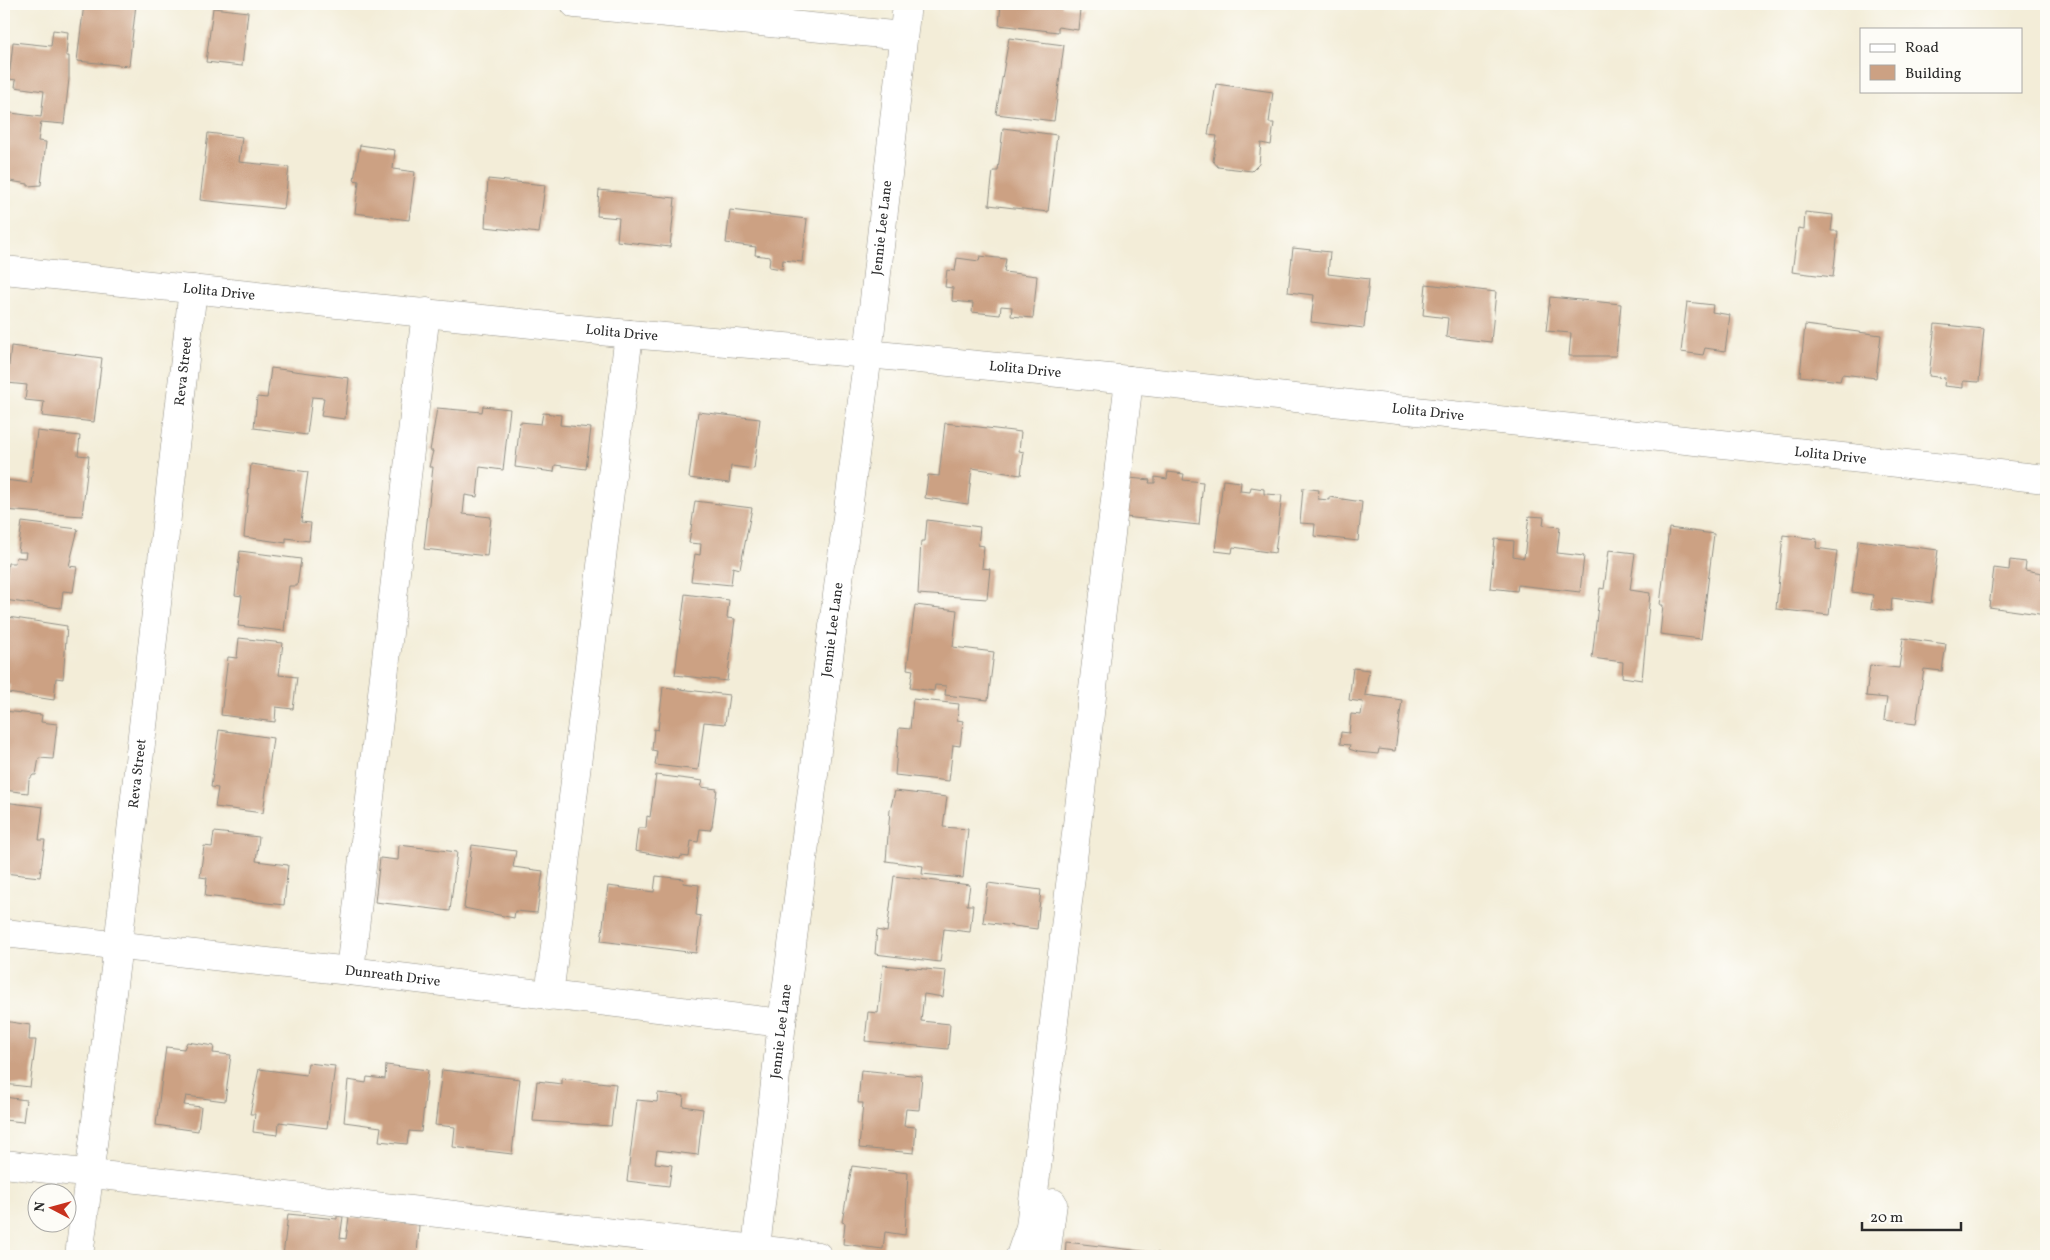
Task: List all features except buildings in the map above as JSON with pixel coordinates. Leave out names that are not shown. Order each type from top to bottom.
[{"type":"street","points":[[575,4],[904,36]]},
{"type":"street","name":"Jennie Lee Lane","points":[[756,1253],[782,1023],[868,354],[907,4]]},
{"type":"street","name":"Lolita Drive","points":[[4,270],[629,334],[868,354],[1130,380],[2046,479]]},
{"type":"street","name":"Reva Street","points":[[79,1256],[118,945],[194,289]]},
{"type":"street","points":[[350,971],[426,312]]},
{"type":"street","points":[[549,996],[629,334]]},
{"type":"street","points":[[1020,1256],[1030,1227],[1130,380]]},
{"type":"street","name":"Dunreath Drive","points":[[4,933],[350,971],[782,1023]]},
{"type":"street","points":[[4,1164],[756,1253],[818,1256]]},
{"type":"street","points":[[1046,1256],[1053,1203]]}]
